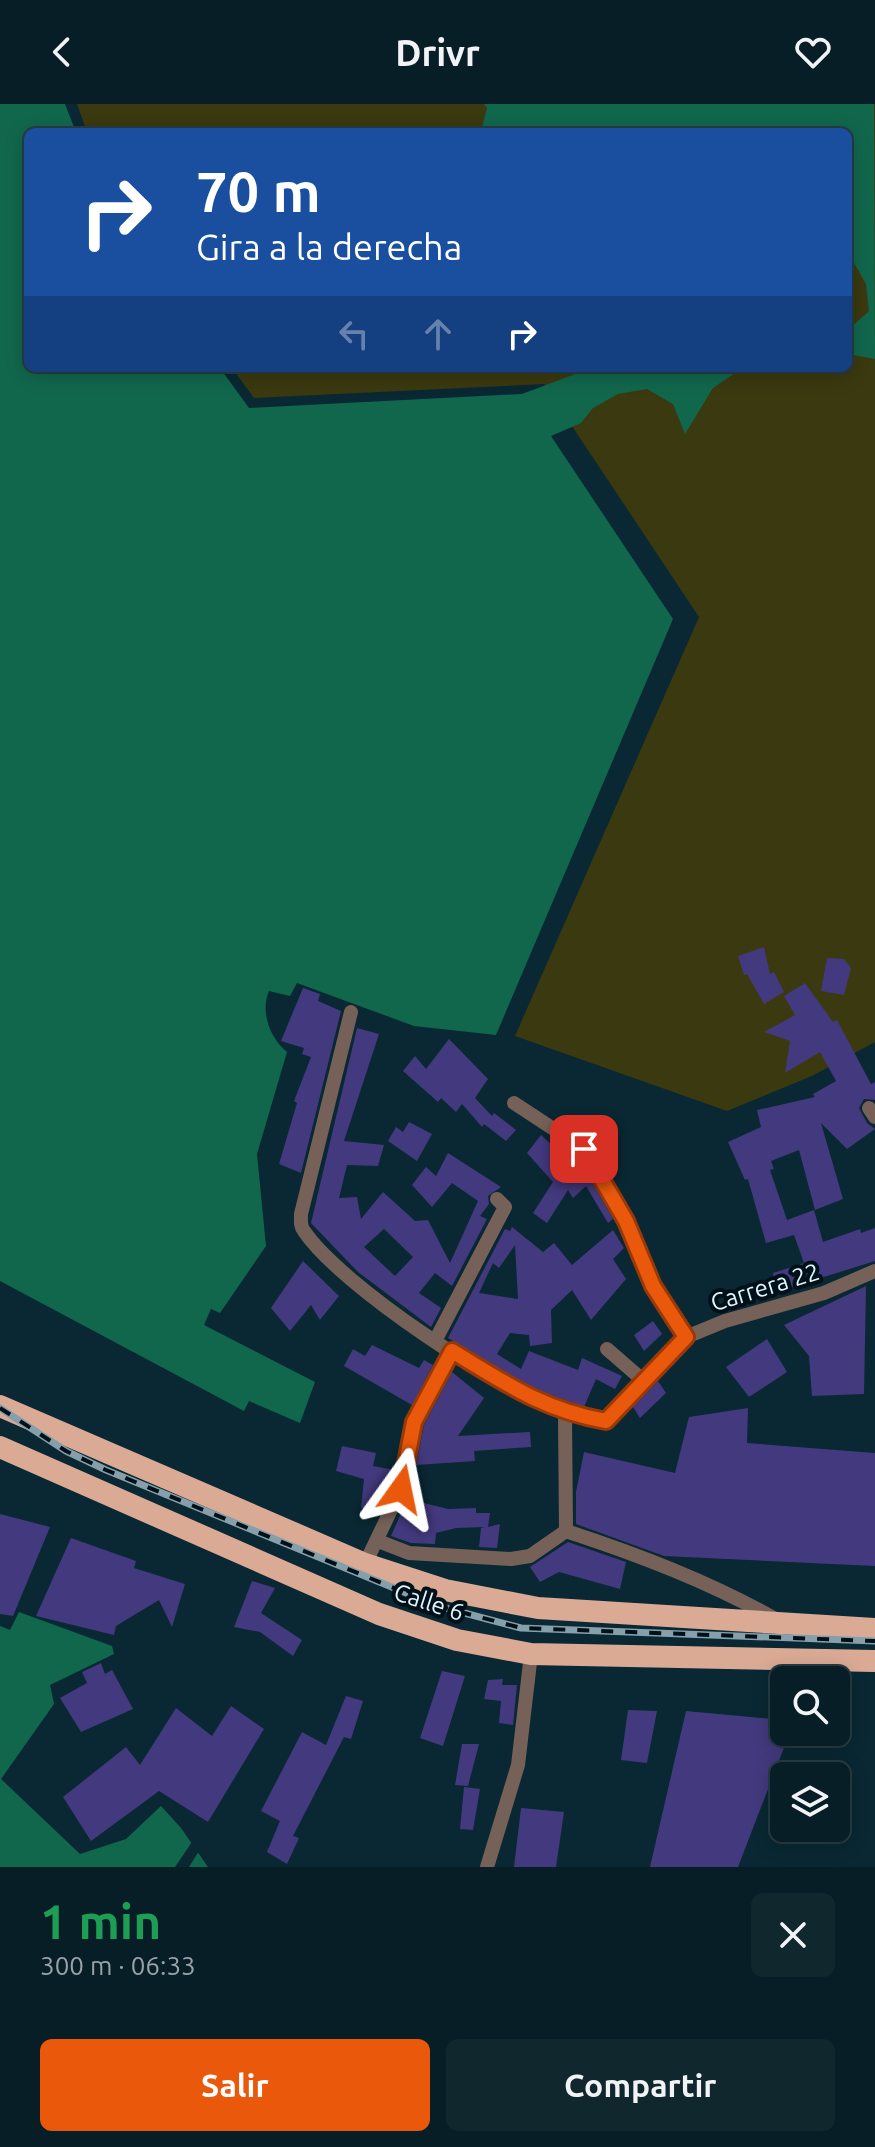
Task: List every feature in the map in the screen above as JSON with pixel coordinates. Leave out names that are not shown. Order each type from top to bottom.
[{"type":"highway","name":"Calle 6","points":[[0,1406],[365,1564],[445,1590],[538,1608],[875,1629]]},
{"type":"highway","name":"Calle 6","points":[[0,1447],[379,1614],[457,1640],[531,1654],[875,1661]]},
{"type":"street","points":[[351,1012],[301,1214],[302,1229],[340,1270],[435,1341],[526,1396],[565,1414],[566,1531]]},
{"type":"street","points":[[514,1103],[584,1149],[626,1221],[653,1286],[686,1337]]},
{"type":"street","points":[[435,1341],[505,1207],[497,1199]]},
{"type":"street","name":"Carrera 22","points":[[565,1414],[606,1421],[686,1337],[725,1321],[824,1293],[875,1271]]},
{"type":"street","points":[[607,1349],[645,1382]]},
{"type":"street","points":[[365,1564],[401,1489],[414,1422],[452,1351]]},
{"type":"street","points":[[378,1541],[409,1553],[511,1559],[530,1556],[566,1531]]},
{"type":"street","points":[[566,1531],[646,1558],[733,1595],[781,1622]]},
{"type":"street","points":[[487,1867],[518,1765],[531,1654]]},
{"type":"shaded area","points":[[0,104],[65,104],[74,128],[24,128],[24,372],[223,372],[249,408],[522,394],[580,372],[736,372],[713,388],[685,434],[673,404],[647,389],[618,394],[593,408],[581,423],[551,436],[673,619],[496,1035],[414,1026],[297,983],[290,996],[269,991],[266,999],[268,1024],[287,1052],[257,1154],[266,1246],[220,1313],[211,1309],[204,1325],[315,1382],[300,1423],[249,1401],[244,1411],[0,1281]]},
{"type":"shaded area","points":[[77,104],[875,104],[875,1042],[812,1076],[727,1111],[515,1036],[699,617],[544,384],[254,398],[235,372],[852,372],[852,128],[86,128]]},
{"type":"shaded area","points":[[484,104],[874,104],[875,359],[852,355],[852,326],[869,311],[866,284],[852,259],[852,128],[482,128],[487,108]]},
{"type":"shaded area","points":[[19,1612],[112,1646],[114,1654],[50,1685],[54,1704],[1,1779],[80,1854],[126,1839],[161,1806],[181,1828],[208,1867],[0,1867],[0,1626],[10,1630]]},
{"type":"pier","points":[[192,1842],[199,1851],[189,1867],[175,1867]]},
{"type":"building","points":[[764,947],[770,974],[774,972],[784,992],[764,1004],[747,974],[744,975],[738,956]]},
{"type":"building","points":[[827,958],[844,959],[851,968],[844,995],[821,991]]},
{"type":"building","points":[[805,983],[833,1022],[837,1020],[871,1084],[875,1082],[875,1100],[864,1099],[859,1108],[867,1123],[875,1129],[847,1149],[821,1123],[843,1199],[815,1210],[799,1150],[771,1161],[774,1169],[770,1170],[787,1220],[814,1210],[823,1242],[860,1229],[861,1233],[875,1228],[875,1261],[776,1292],[773,1273],[804,1263],[794,1235],[766,1243],[748,1179],[745,1180],[728,1142],[761,1127],[757,1110],[815,1097],[813,1094],[836,1081],[820,1052],[785,1073],[790,1041],[764,1032],[795,1015],[784,996]]},
{"type":"building","points":[[303,988],[320,994],[318,1001],[341,1011],[301,1173],[279,1164],[297,1103],[294,1101],[311,1057],[302,1054],[304,1048],[281,1041]]},
{"type":"building","points":[[357,1028],[379,1034],[344,1141],[384,1145],[378,1166],[347,1165],[339,1198],[357,1197],[361,1219],[383,1192],[415,1221],[428,1220],[450,1263],[478,1201],[452,1183],[432,1207],[412,1185],[426,1167],[436,1176],[448,1153],[501,1187],[488,1196],[489,1204],[480,1216],[487,1219],[452,1286],[435,1273],[419,1293],[441,1308],[431,1327],[358,1272],[311,1223]],"holes":[[[384,1229],[413,1257],[395,1276],[364,1247]]]},
{"type":"building","points":[[449,1039],[488,1079],[475,1098],[492,1116],[494,1113],[516,1130],[506,1141],[484,1124],[482,1127],[462,1104],[456,1112],[441,1098],[438,1102],[403,1071],[415,1056],[426,1069]]},
{"type":"building","points":[[409,1122],[432,1134],[417,1161],[388,1141],[396,1127],[403,1132]]},
{"type":"building","points":[[541,1135],[567,1159],[573,1154],[577,1156],[613,1219],[608,1223],[586,1186],[573,1198],[568,1190],[547,1223],[533,1213],[553,1182],[527,1153]]},
{"type":"building","points":[[512,1227],[543,1252],[554,1243],[572,1265],[613,1230],[624,1248],[613,1259],[626,1279],[591,1320],[572,1290],[551,1310],[552,1343],[530,1346],[529,1335],[510,1333],[497,1354],[521,1369],[529,1351],[578,1370],[582,1358],[622,1376],[615,1389],[596,1379],[584,1407],[532,1388],[448,1338],[505,1229],[510,1231]],"holes":[[[515,1245],[518,1299],[479,1293],[493,1263],[499,1268]]]},
{"type":"building","points":[[303,1261],[339,1296],[320,1320],[311,1305],[290,1331],[271,1308]]},
{"type":"building","points":[[866,1286],[864,1394],[812,1396],[809,1356],[784,1325]]},
{"type":"building","points":[[653,1321],[662,1334],[644,1351],[634,1335]]},
{"type":"building","points":[[767,1339],[787,1372],[749,1397],[726,1367]]},
{"type":"building","points":[[372,1345],[419,1368],[424,1360],[433,1365],[412,1405],[344,1366],[353,1349],[365,1356]]},
{"type":"building","points":[[452,1372],[484,1398],[458,1436],[530,1432],[531,1447],[474,1451],[475,1461],[416,1465],[424,1425]]},
{"type":"building","points":[[658,1381],[666,1393],[640,1418],[633,1407]]},
{"type":"building","points":[[748,1408],[747,1443],[875,1453],[875,1566],[664,1556],[576,1524],[576,1492],[584,1452],[675,1473],[689,1417]]},
{"type":"building","points":[[342,1446],[376,1453],[373,1466],[395,1470],[380,1509],[361,1508],[364,1479],[336,1471]]},
{"type":"building","points":[[420,1502],[448,1509],[476,1508],[476,1513],[490,1513],[488,1527],[500,1524],[497,1548],[479,1547],[481,1528],[485,1527],[456,1528],[436,1533],[435,1544],[411,1543],[391,1536],[402,1511],[415,1513]]},
{"type":"building","points":[[0,1514],[50,1527],[13,1616],[0,1614]]},
{"type":"building","points":[[71,1538],[136,1561],[134,1568],[185,1584],[172,1627],[159,1600],[116,1626],[114,1635],[36,1616]]},
{"type":"building","points":[[568,1542],[626,1562],[620,1589],[559,1572],[540,1582],[530,1567]]},
{"type":"building","points":[[252,1581],[275,1588],[261,1613],[302,1640],[293,1656],[260,1632],[234,1627]]},
{"type":"building","points":[[101,1663],[105,1674],[112,1670],[133,1709],[81,1732],[60,1698],[87,1683],[82,1672]]},
{"type":"building","points":[[442,1671],[465,1676],[443,1746],[420,1738]]},
{"type":"building","points":[[503,1679],[502,1685],[517,1685],[513,1725],[499,1723],[501,1701],[484,1699],[488,1680]]},
{"type":"building","points":[[346,1696],[363,1701],[351,1739],[344,1737],[293,1836],[299,1838],[287,1864],[267,1852],[280,1821],[261,1811],[302,1732],[326,1745]]},
{"type":"building","points":[[231,1706],[264,1729],[208,1822],[159,1791],[91,1841],[63,1797],[126,1747],[140,1765],[176,1708],[212,1736]]},
{"type":"building","points":[[628,1710],[657,1711],[647,1763],[621,1760]]},
{"type":"building","points":[[686,1711],[770,1719],[770,1746],[785,1746],[778,1762],[770,1762],[770,1784],[738,1867],[650,1867]]},
{"type":"building","points":[[462,1744],[479,1744],[468,1786],[455,1785]]},
{"type":"building","points":[[464,1787],[480,1789],[473,1830],[460,1829]]},
{"type":"building","points":[[521,1808],[564,1812],[556,1867],[514,1867]]},
{"type":"railway","points":[[0,1408],[66,1451],[106,1470],[438,1606],[521,1628],[875,1641]]},
{"type":"route","points":[[401,1489],[414,1422],[452,1351],[526,1396],[565,1414],[606,1421],[686,1337],[653,1286],[626,1221],[584,1149]]}]
